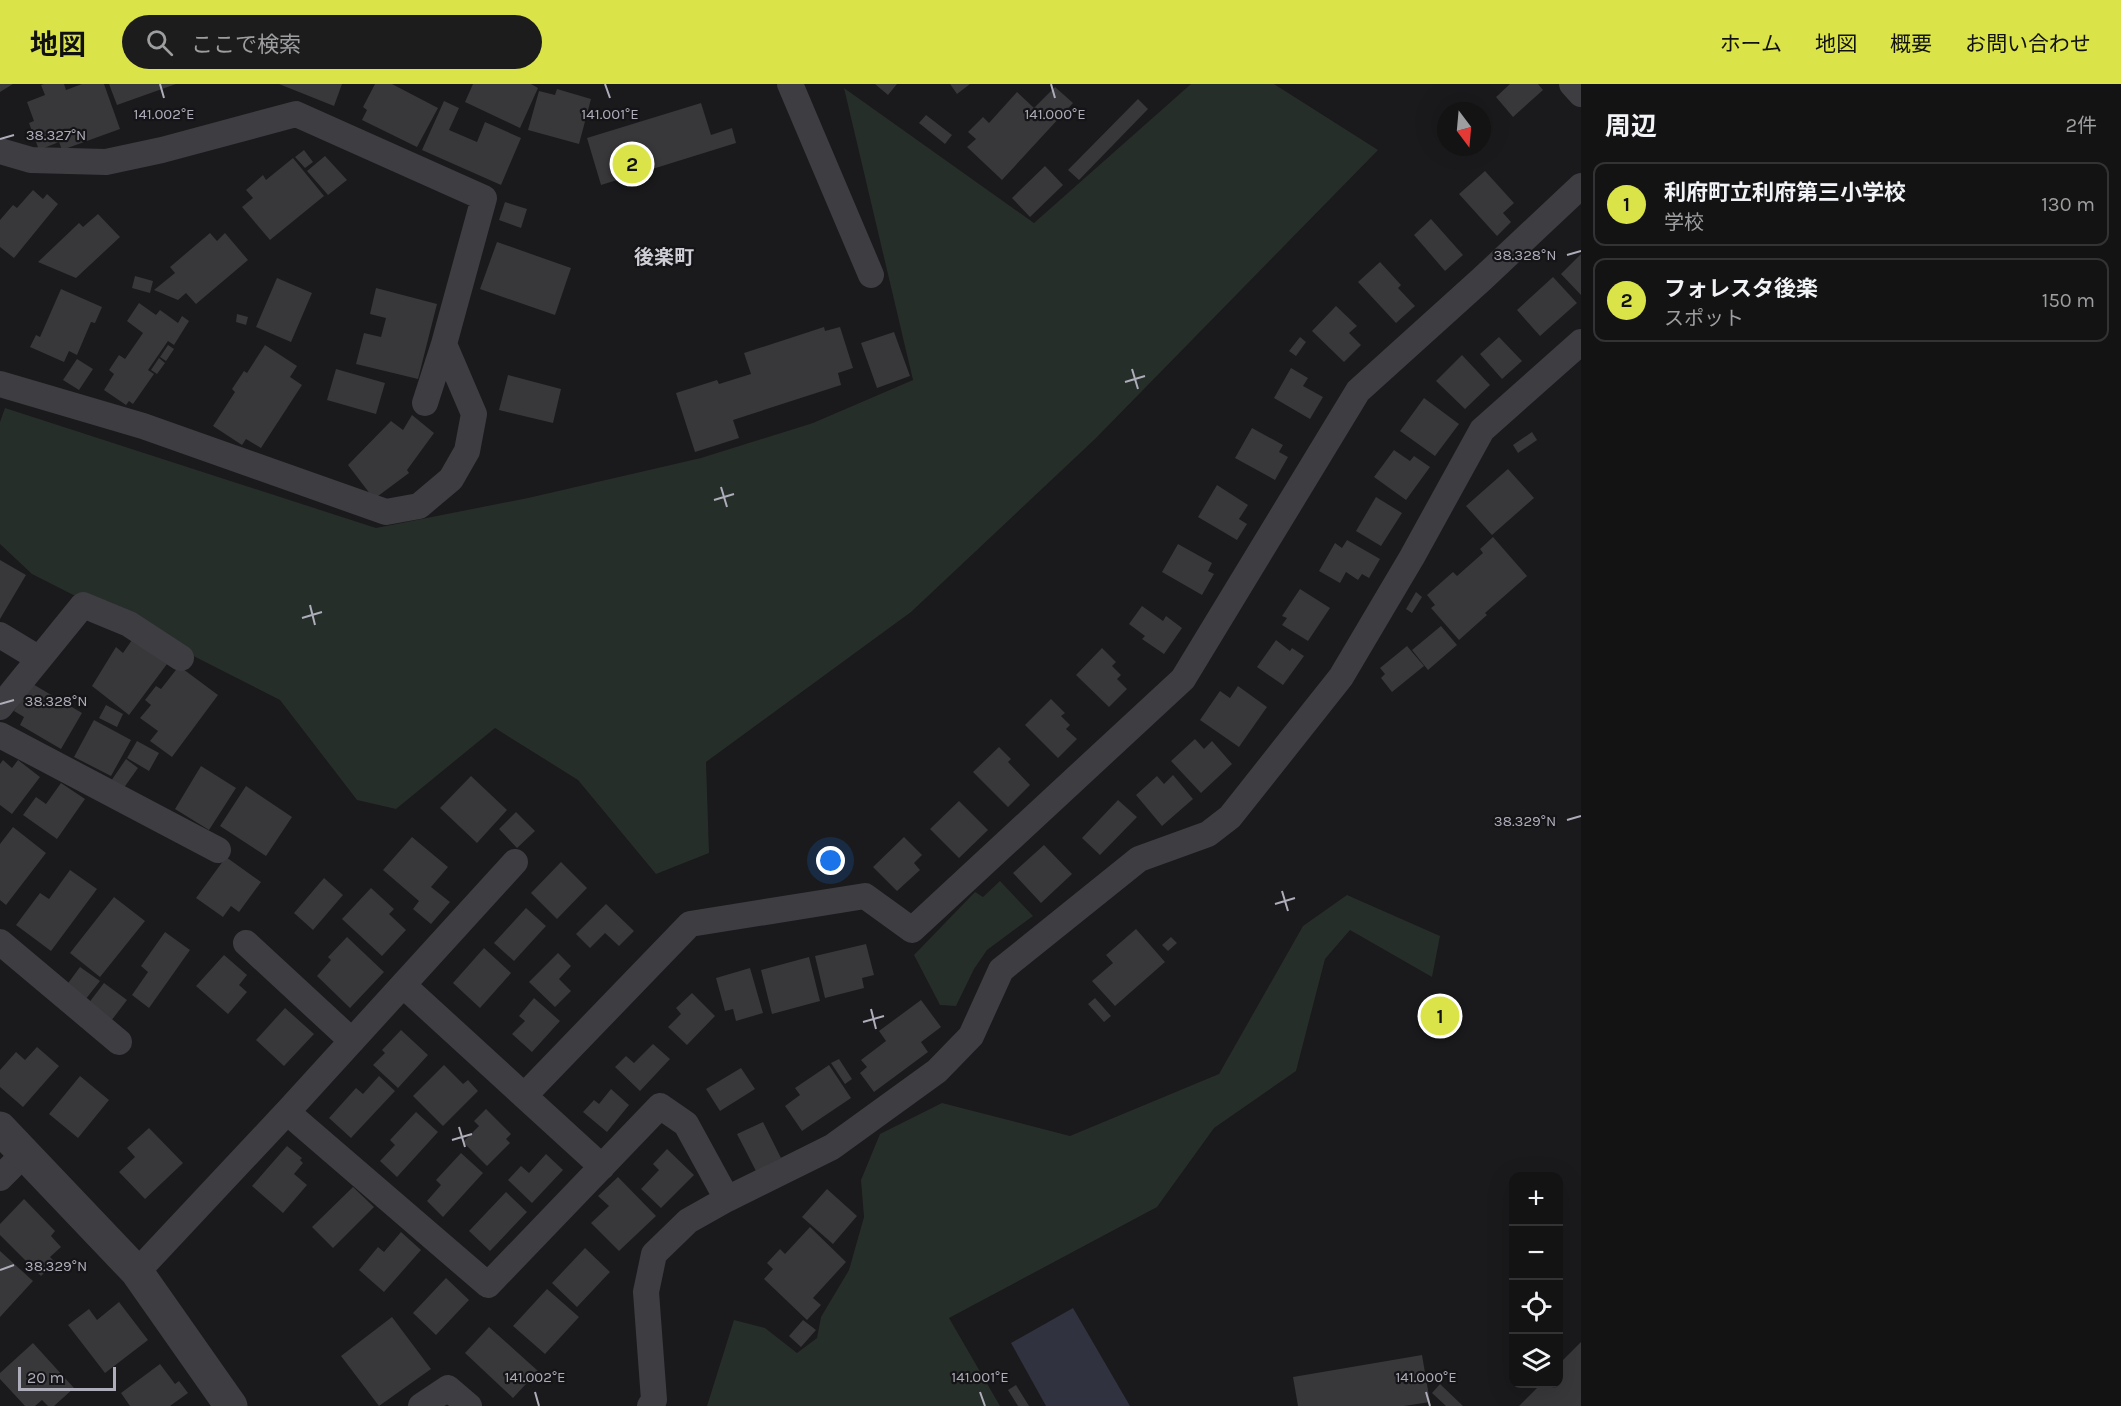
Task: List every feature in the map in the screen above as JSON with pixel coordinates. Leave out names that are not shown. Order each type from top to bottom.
[{"type":"street","points":[[790,84],[871,275]]},
{"type":"street","points":[[1572,84],[1581,94]]},
{"type":"street","points":[[0,151],[31,160],[106,162],[162,150],[296,114],[484,198],[444,344],[424,404]]},
{"type":"street","points":[[524,1096],[690,924],[865,896],[912,930],[1183,679],[1358,391],[1581,186]]},
{"type":"street","points":[[650,1406],[654,1400],[646,1292],[654,1254],[688,1221],[727,1199],[832,1148],[937,1071],[971,1036],[1000,970],[1139,859],[1208,834],[1230,817],[1341,677],[1412,557],[1482,430],[1581,342]]},
{"type":"street","points":[[0,384],[142,426],[386,512],[419,506],[451,479],[467,451],[474,414],[444,344]]},
{"type":"street","points":[[0,707],[83,605],[129,624],[181,658]]},
{"type":"street","points":[[0,635],[38,658]]},
{"type":"street","points":[[0,735],[218,850]]},
{"type":"street","points":[[136,1272],[287,1112],[515,862]]},
{"type":"street","points":[[0,942],[119,1042]]},
{"type":"street","points":[[246,943],[352,1041]]},
{"type":"street","points":[[403,985],[602,1167]]},
{"type":"street","points":[[287,1112],[488,1285],[660,1106],[686,1124],[727,1199]]},
{"type":"street","points":[[0,1128],[136,1272],[231,1406]]},
{"type":"street","points":[[0,1178],[25,1153]]},
{"type":"street","points":[[421,1406],[448,1388],[469,1406]]},
{"type":"shaded area","points":[[1191,84],[1274,84],[1378,150],[1095,439],[911,612],[706,762],[709,853],[656,874],[578,780],[495,728],[396,809],[357,800],[280,700],[32,574],[0,544],[0,422],[5,408],[376,528],[528,498],[701,458],[813,423],[913,380],[844,88],[1034,223]]},
{"type":"shaded area","points":[[1000,881],[1033,916],[987,950],[974,969],[956,1006],[940,1005],[914,955],[975,892],[983,897]]},
{"type":"shaded area","points":[[1347,895],[1440,936],[1432,977],[1350,930],[1325,959],[1296,1071],[1214,1128],[1157,1207],[949,1318],[1000,1406],[707,1406],[734,1320],[765,1328],[797,1353],[817,1338],[821,1317],[849,1270],[864,1217],[861,1180],[880,1134],[942,1103],[1070,1136],[1219,1074],[1303,926]]},
{"type":"water","points":[[1073,1308],[1130,1406],[1046,1406],[1011,1343]]},
{"type":"building","points":[[0,84],[13,84],[0,92]]},
{"type":"building","points":[[64,84],[66,90],[82,84],[104,84],[120,129],[62,150],[59,142],[39,150],[29,123],[34,121],[27,102],[45,95],[41,85]]},
{"type":"building","points":[[109,84],[176,84],[117,105]]},
{"type":"building","points":[[279,84],[342,84],[334,106]]},
{"type":"building","points":[[375,84],[392,84],[438,108],[417,147],[362,120],[367,110],[363,107]]},
{"type":"building","points":[[473,84],[531,84],[538,88],[520,128],[465,102]]},
{"type":"building","points":[[875,84],[897,84],[888,95]]},
{"type":"building","points":[[950,84],[970,84],[957,94]]},
{"type":"building","points":[[1510,84],[1538,84],[1543,90],[1513,117],[1496,97]]},
{"type":"building","points":[[1055,87],[1073,103],[1002,180],[967,147],[976,139],[968,132],[983,117],[989,123],[1017,92],[1034,108]]},
{"type":"building","points":[[557,89],[591,99],[579,144],[528,130],[539,91],[555,95]]},
{"type":"building","points":[[1138,99],[1148,109],[1079,180],[1068,170]]},
{"type":"building","points":[[444,101],[459,108],[449,130],[477,142],[485,122],[521,138],[501,185],[422,150]]},
{"type":"building","points":[[701,103],[711,135],[732,128],[736,143],[601,185],[587,138]]},
{"type":"building","points":[[926,115],[952,135],[945,144],[919,123]]},
{"type":"building","points":[[304,150],[313,162],[305,168],[295,157]]},
{"type":"building","points":[[325,156],[347,180],[328,195],[307,171]]},
{"type":"building","points":[[293,158],[324,196],[270,240],[242,207],[253,198],[246,190],[263,175],[266,180]]},
{"type":"building","points":[[1045,166],[1063,185],[1030,217],[1012,198]]},
{"type":"building","points":[[1485,171],[1514,203],[1503,213],[1511,222],[1497,236],[1459,194]]},
{"type":"building","points":[[33,190],[43,199],[47,194],[58,204],[14,258],[0,247],[0,220],[13,205],[17,208]]},
{"type":"building","points":[[505,202],[527,209],[521,228],[499,220]]},
{"type":"building","points":[[98,214],[120,237],[76,278],[38,262],[79,223],[83,227]]},
{"type":"building","points":[[1431,219],[1463,255],[1445,271],[1414,235]]},
{"type":"building","points":[[210,233],[217,241],[225,233],[248,260],[196,304],[186,293],[178,300],[154,290],[175,273],[170,267]]},
{"type":"building","points":[[497,242],[571,268],[555,315],[480,289]]},
{"type":"building","points":[[1581,254],[1581,295],[1561,274]]},
{"type":"building","points":[[1380,262],[1401,285],[1398,288],[1415,306],[1396,323],[1358,282]]},
{"type":"building","points":[[135,276],[153,281],[150,293],[132,288]]},
{"type":"building","points":[[1553,277],[1577,303],[1540,336],[1517,310]]},
{"type":"building","points":[[277,278],[312,293],[291,342],[256,327]]},
{"type":"building","points":[[376,288],[437,304],[418,379],[356,364],[364,333],[381,337],[386,318],[370,314]]},
{"type":"building","points":[[61,289],[102,307],[95,323],[91,322],[77,355],[69,351],[64,362],[30,347],[36,335],[40,337]]},
{"type":"building","points":[[139,303],[156,315],[160,310],[178,323],[182,316],[189,321],[174,345],[168,341],[148,370],[154,374],[133,404],[129,401],[126,405],[104,390],[114,374],[109,370],[119,355],[125,359],[143,333],[127,321]]},
{"type":"building","points":[[1336,306],[1357,326],[1349,333],[1361,345],[1344,362],[1312,331]]},
{"type":"building","points":[[237,314],[248,317],[246,325],[236,322]]},
{"type":"building","points":[[824,327],[825,331],[840,327],[853,368],[838,373],[841,385],[733,420],[739,438],[695,452],[676,393],[717,380],[719,384],[751,374],[744,353]]},
{"type":"building","points":[[894,332],[910,376],[877,388],[861,343]]},
{"type":"building","points":[[1300,337],[1306,342],[1296,356],[1289,351]]},
{"type":"building","points":[[1499,337],[1522,361],[1502,379],[1480,354]]},
{"type":"building","points":[[168,345],[174,349],[166,361],[160,357]]},
{"type":"building","points":[[265,345],[297,366],[290,377],[302,385],[261,448],[246,439],[242,445],[213,426],[235,392],[232,389],[244,371],[247,373]]},
{"type":"building","points":[[1462,355],[1490,385],[1465,409],[1436,381]]},
{"type":"building","points":[[159,358],[165,363],[157,374],[151,370]]},
{"type":"building","points":[[77,359],[93,369],[79,390],[63,380]]},
{"type":"building","points":[[1291,368],[1308,378],[1303,386],[1323,397],[1310,419],[1274,398]]},
{"type":"building","points":[[336,369],[385,383],[376,414],[327,400]]},
{"type":"building","points":[[508,375],[561,389],[553,423],[499,410]]},
{"type":"building","points":[[1424,398],[1459,424],[1435,456],[1400,431]]},
{"type":"building","points":[[412,415],[434,433],[407,470],[409,473],[374,499],[348,465],[391,421],[403,430]]},
{"type":"building","points":[[1252,428],[1283,445],[1279,452],[1288,457],[1275,480],[1235,458]]},
{"type":"building","points":[[1532,432],[1537,440],[1518,453],[1513,445]]},
{"type":"building","points":[[1394,450],[1410,461],[1414,456],[1430,467],[1406,500],[1374,477]]},
{"type":"building","points":[[1508,469],[1534,498],[1492,535],[1466,506]]},
{"type":"building","points":[[1217,485],[1248,505],[1239,519],[1247,524],[1237,540],[1198,517]]},
{"type":"building","points":[[1376,497],[1402,513],[1381,546],[1356,531]]},
{"type":"building","points":[[1493,537],[1527,576],[1485,613],[1487,615],[1459,640],[1431,608],[1435,605],[1427,595],[1453,572],[1457,576],[1483,553],[1480,549]]},
{"type":"building","points":[[1347,540],[1380,559],[1369,578],[1362,574],[1358,580],[1346,572],[1340,583],[1319,571],[1335,543],[1342,548]]},
{"type":"building","points":[[1178,544],[1212,563],[1208,571],[1214,574],[1202,595],[1162,572]]},
{"type":"building","points":[[0,560],[26,575],[0,619]]},
{"type":"building","points":[[1300,589],[1330,608],[1308,641],[1282,625],[1287,618],[1282,616]]},
{"type":"building","points":[[1416,592],[1422,597],[1412,613],[1406,609]]},
{"type":"building","points":[[1142,606],[1163,621],[1166,616],[1182,628],[1164,654],[1142,639],[1145,636],[1129,624]]},
{"type":"building","points":[[1441,626],[1457,645],[1428,670],[1412,650]]},
{"type":"building","points":[[132,640],[167,664],[129,715],[92,686],[116,647],[123,653]]},
{"type":"building","points":[[1276,640],[1290,651],[1292,648],[1304,656],[1283,685],[1257,667]]},
{"type":"building","points":[[1407,646],[1424,666],[1392,692],[1381,678],[1385,674],[1380,668]]},
{"type":"building","points":[[1102,648],[1116,662],[1112,666],[1121,675],[1117,679],[1127,689],[1109,707],[1076,675]]},
{"type":"building","points":[[179,666],[218,695],[172,757],[150,741],[158,731],[140,718],[151,705],[145,700],[156,686],[161,689]]},
{"type":"building","points":[[31,683],[82,713],[61,749],[20,725],[24,717],[14,711]]},
{"type":"building","points":[[1238,686],[1267,707],[1239,747],[1200,720],[1220,691],[1230,698]]},
{"type":"building","points":[[1051,699],[1065,713],[1061,716],[1070,725],[1066,729],[1077,739],[1058,758],[1025,725]]},
{"type":"building","points":[[106,705],[123,714],[117,727],[99,718]]},
{"type":"building","points":[[94,720],[131,740],[111,776],[74,757]]},
{"type":"building","points":[[1195,739],[1204,749],[1212,741],[1232,764],[1201,793],[1171,761]]},
{"type":"building","points":[[137,741],[159,753],[149,771],[127,758]]},
{"type":"building","points":[[999,747],[1011,759],[1008,762],[1030,785],[1008,807],[973,772]]},
{"type":"building","points":[[126,759],[138,768],[123,789],[111,781]]},
{"type":"building","points":[[3,760],[12,768],[18,760],[40,777],[12,814],[0,805],[0,764]]},
{"type":"building","points":[[201,766],[236,788],[209,830],[175,809]]},
{"type":"building","points":[[1173,775],[1193,799],[1162,826],[1136,795],[1157,776],[1164,784]]},
{"type":"building","points":[[471,776],[507,810],[477,843],[440,808]]},
{"type":"building","points":[[61,783],[85,799],[57,839],[23,815],[36,797],[46,804]]},
{"type":"building","points":[[246,786],[292,817],[266,856],[220,826]]},
{"type":"building","points":[[1118,800],[1137,817],[1100,855],[1082,838]]},
{"type":"building","points":[[959,801],[988,830],[959,858],[930,829]]},
{"type":"building","points":[[516,812],[535,831],[517,848],[499,829]]},
{"type":"building","points":[[13,827],[46,853],[6,905],[0,900],[0,844]]},
{"type":"building","points":[[412,837],[448,867],[431,887],[450,902],[431,924],[413,909],[419,901],[383,870]]},
{"type":"building","points":[[904,837],[922,855],[914,863],[920,870],[897,891],[873,867]]},
{"type":"building","points":[[1044,845],[1072,874],[1041,903],[1013,873]]},
{"type":"building","points":[[226,857],[261,882],[239,912],[231,906],[223,917],[196,898]]},
{"type":"building","points":[[561,862],[587,888],[557,919],[531,893]]},
{"type":"building","points":[[70,870],[97,889],[51,951],[16,925],[40,893],[49,899]]},
{"type":"building","points":[[324,878],[343,895],[313,930],[294,913]]},
{"type":"building","points":[[371,888],[394,909],[389,914],[406,930],[382,956],[342,919]]},
{"type":"building","points":[[114,897],[145,921],[100,977],[70,953]]},
{"type":"building","points":[[606,904],[634,931],[619,946],[605,933],[590,948],[576,934]]},
{"type":"building","points":[[526,908],[546,926],[514,961],[494,943]]},
{"type":"building","points":[[1136,929],[1165,962],[1115,1006],[1092,981],[1113,963],[1106,955]]},
{"type":"building","points":[[165,932],[190,950],[149,1008],[132,995],[148,972],[141,966]]},
{"type":"building","points":[[347,937],[384,972],[350,1008],[317,976],[331,960],[328,957]]},
{"type":"building","points":[[1171,937],[1177,943],[1168,951],[1162,945]]},
{"type":"building","points":[[866,944],[874,975],[862,978],[864,988],[825,998],[815,956]]},
{"type":"building","points":[[484,948],[511,973],[480,1008],[453,983]]},
{"type":"building","points":[[558,953],[571,966],[559,979],[571,991],[555,1007],[529,982]]},
{"type":"building","points":[[224,955],[247,975],[239,985],[247,992],[228,1014],[196,986]]},
{"type":"building","points":[[809,957],[820,1001],[772,1014],[761,970]]},
{"type":"building","points":[[80,967],[100,981],[85,1000],[66,986]]},
{"type":"building","points":[[750,968],[763,1013],[736,1021],[733,1009],[725,1011],[716,978]]},
{"type":"building","points":[[104,983],[127,1000],[111,1021],[88,1004]]},
{"type":"building","points":[[692,993],[715,1016],[687,1045],[668,1027],[681,1014],[676,1008]]},
{"type":"building","points":[[534,998],[560,1021],[532,1052],[512,1034],[525,1021],[519,1016]]},
{"type":"building","points":[[1095,998],[1111,1016],[1104,1022],[1088,1004]]},
{"type":"building","points":[[921,1000],[941,1027],[921,1042],[928,1052],[874,1092],[860,1073],[867,1067],[861,1060],[886,1041],[879,1031]]},
{"type":"building","points":[[285,1008],[314,1034],[284,1066],[256,1040]]},
{"type":"building","points":[[401,1030],[428,1055],[398,1088],[373,1065],[385,1053],[382,1050]]},
{"type":"building","points":[[653,1044],[670,1059],[640,1091],[615,1067],[626,1056],[634,1063]]},
{"type":"building","points":[[37,1047],[59,1066],[23,1107],[0,1087],[0,1070],[16,1052],[25,1060]]},
{"type":"building","points":[[839,1059],[852,1079],[845,1084],[831,1063]]},
{"type":"building","points":[[444,1065],[463,1084],[468,1080],[478,1091],[443,1126],[413,1096]]},
{"type":"building","points":[[829,1065],[851,1098],[802,1131],[785,1106],[800,1095],[795,1088]]},
{"type":"building","points":[[741,1068],[755,1089],[720,1111],[706,1089]]},
{"type":"building","points":[[80,1076],[109,1100],[78,1138],[49,1114]]},
{"type":"building","points":[[379,1076],[395,1091],[351,1138],[329,1118],[356,1088],[363,1094]]},
{"type":"building","points":[[611,1089],[629,1105],[607,1132],[583,1112],[594,1100],[599,1104]]},
{"type":"building","points":[[486,1109],[511,1134],[506,1139],[510,1143],[487,1166],[463,1142],[479,1126],[474,1121]]},
{"type":"building","points":[[416,1112],[438,1132],[397,1177],[380,1161],[395,1145],[390,1140]]},
{"type":"building","points":[[763,1122],[781,1158],[756,1171],[737,1134]]},
{"type":"building","points":[[149,1128],[183,1163],[145,1199],[119,1172],[135,1157],[127,1148]]},
{"type":"building","points":[[287,1146],[302,1158],[300,1160],[303,1163],[294,1174],[307,1185],[283,1213],[252,1186]]},
{"type":"building","points":[[667,1149],[694,1175],[661,1208],[641,1189],[659,1170],[653,1164]]},
{"type":"building","points":[[461,1153],[483,1173],[443,1217],[427,1201],[441,1185],[436,1180]]},
{"type":"building","points":[[546,1154],[563,1170],[532,1203],[508,1180],[521,1166],[529,1173]]},
{"type":"building","points":[[618,1177],[656,1216],[619,1251],[591,1223],[609,1206],[598,1196]]},
{"type":"building","points":[[353,1187],[374,1207],[333,1248],[312,1227]]},
{"type":"building","points":[[827,1189],[857,1216],[833,1244],[802,1217]]},
{"type":"building","points":[[506,1192],[527,1212],[490,1251],[469,1231]]},
{"type":"building","points":[[24,1199],[55,1231],[51,1236],[61,1247],[50,1257],[55,1262],[41,1276],[0,1235],[0,1224]]},
{"type":"building","points":[[810,1227],[846,1262],[813,1298],[821,1305],[807,1320],[764,1279],[773,1269],[767,1263],[780,1249],[785,1254]]},
{"type":"building","points":[[401,1232],[421,1250],[384,1292],[359,1270],[378,1247],[384,1252]]},
{"type":"building","points":[[585,1248],[610,1272],[577,1307],[552,1283]]},
{"type":"building","points":[[0,1251],[33,1281],[0,1317]]},
{"type":"building","points":[[446,1278],[469,1300],[436,1335],[413,1313]]},
{"type":"building","points":[[547,1289],[579,1317],[545,1354],[513,1326]]},
{"type":"building","points":[[119,1302],[148,1340],[105,1373],[68,1325],[89,1309],[97,1320]]},
{"type":"building","points":[[392,1317],[431,1369],[379,1406],[341,1356]]},
{"type":"building","points":[[803,1320],[816,1330],[801,1347],[789,1336]]},
{"type":"building","points":[[489,1327],[538,1371],[513,1398],[465,1353]]},
{"type":"building","points":[[1581,1342],[1581,1406],[1519,1406],[1537,1388],[1563,1388],[1563,1360]]},
{"type":"building","points":[[33,1343],[74,1388],[54,1406],[48,1406],[42,1400],[35,1406],[25,1406],[0,1379],[0,1373]]},
{"type":"building","points":[[1422,1355],[1430,1402],[1404,1406],[1298,1406],[1293,1377]]},
{"type":"building","points":[[160,1364],[175,1384],[179,1381],[188,1393],[170,1406],[130,1406],[121,1393]]},
{"type":"building","points":[[1440,1384],[1463,1406],[1446,1406],[1432,1393]]},
{"type":"building","points":[[1016,1385],[1029,1406],[1018,1406],[1008,1390]]},
{"type":"place","name":"フォレスタ後楽","points":[[632,164]]},
{"type":"place","name":"利府町立利府第三小学校","points":[[1440,1016]]},
{"type":"district","name":"後楽町","points":[[664,257]]}]
